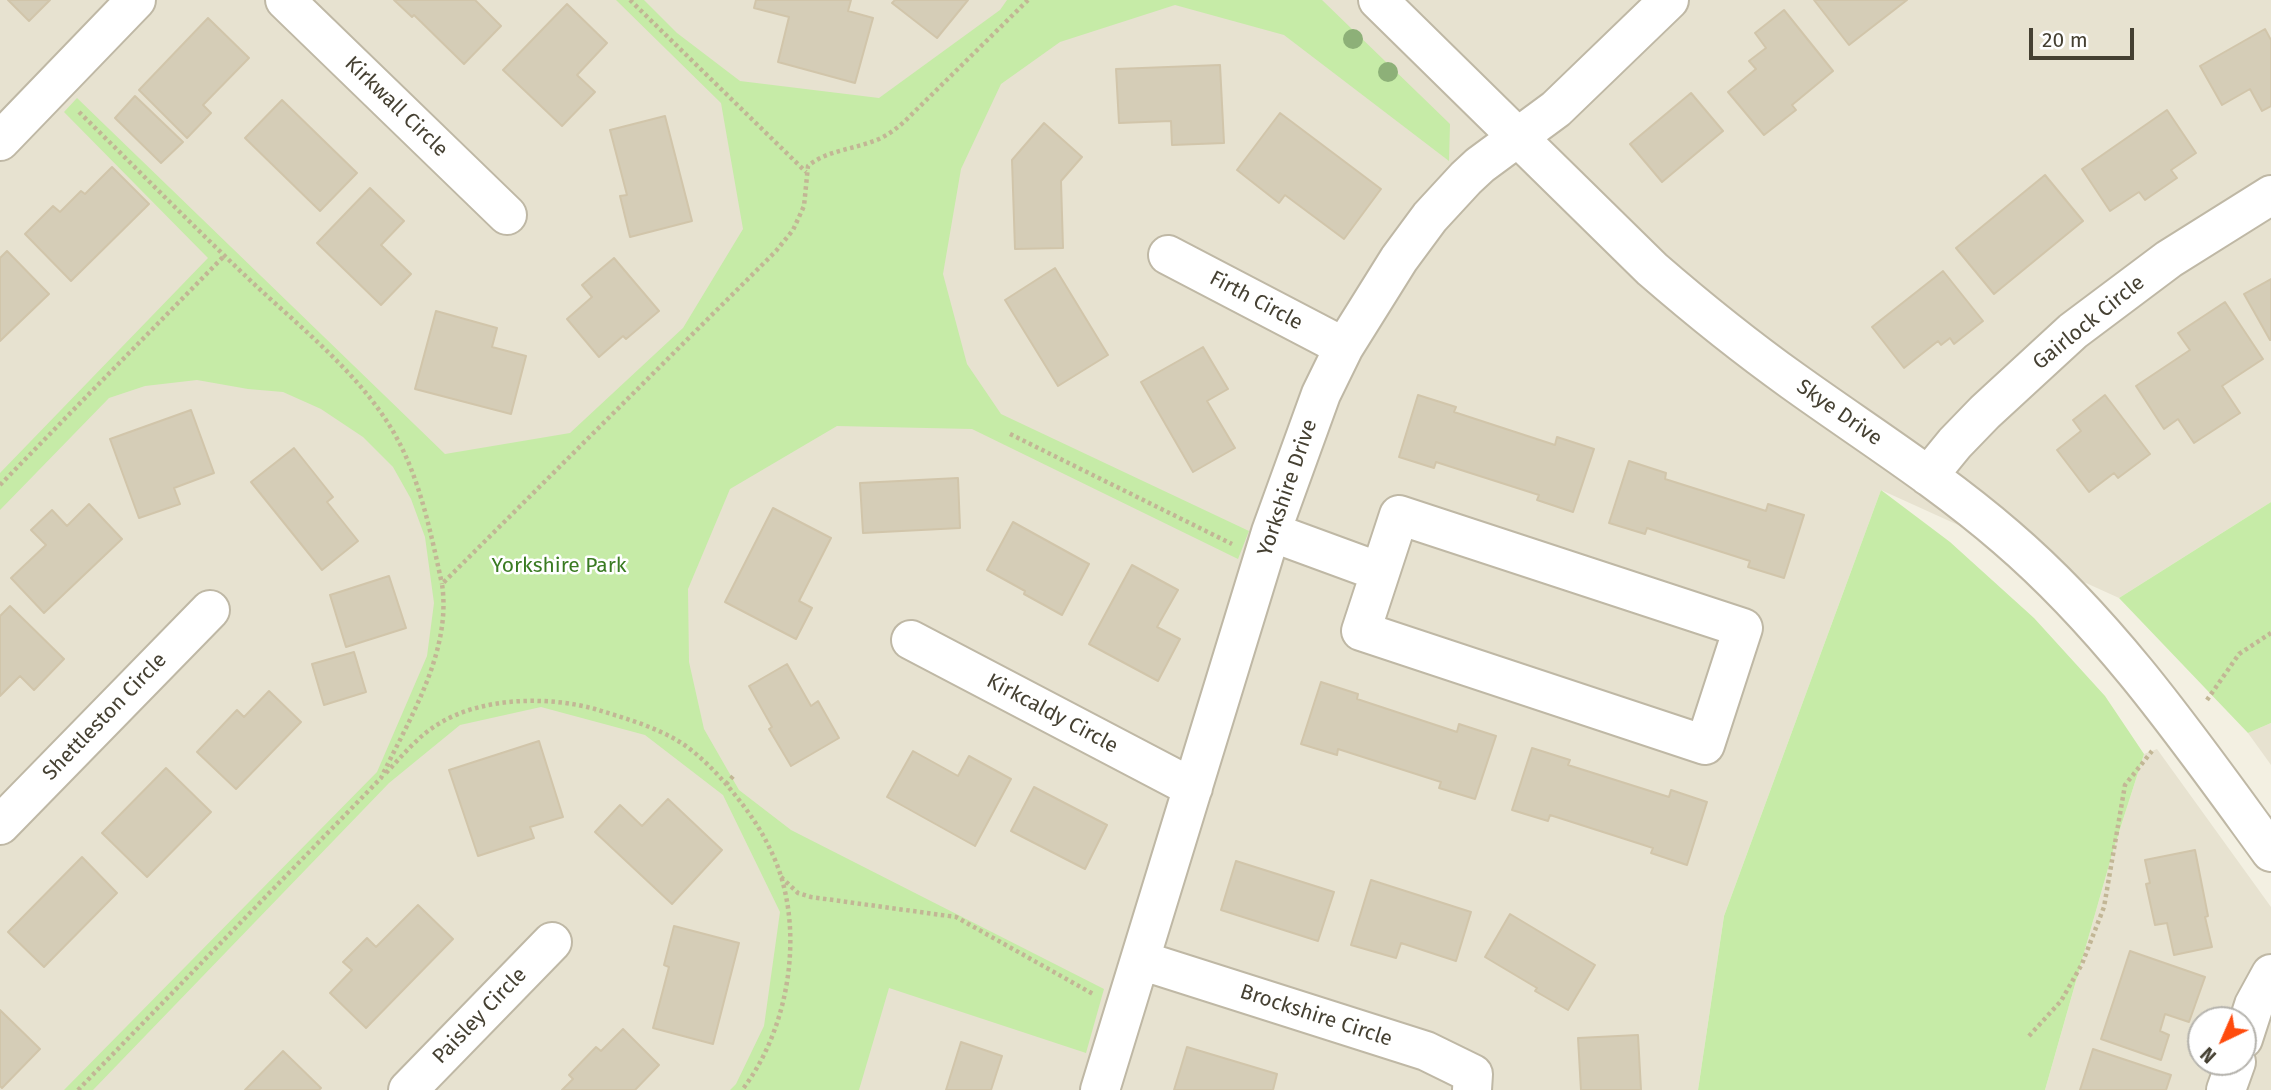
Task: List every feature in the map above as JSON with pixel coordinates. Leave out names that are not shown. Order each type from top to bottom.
[{"type":"street","points":[[0,141],[136,0]]},
{"type":"street","name":"Kirkwall Circle","points":[[285,0],[507,215]]},
{"type":"street","name":"Skye Drive","points":[[1378,0],[1652,269],[1792,380],[1969,506],[2008,539],[2093,622],[2179,726],[2271,852]]},
{"type":"street","name":"Yorkshire Drive","points":[[1100,1090],[1271,532],[1321,394],[1344,347],[1399,259],[1430,217],[1480,165],[1556,110],[1669,0]]},
{"type":"street","name":"Gairlock Circle","points":[[1928,476],[1985,412],[2073,331],[2169,259],[2271,195]]},
{"type":"street","name":"Firth Circle","points":[[1168,255],[1344,347]]},
{"type":"street","points":[[1399,515],[1743,628],[1705,745],[1361,631],[1380,572],[1399,515]]},
{"type":"street","points":[[1271,532],[1380,572]]},
{"type":"street","name":"Shettleston Circle","points":[[0,825],[210,610]]},
{"type":"street","name":"Kirkcaldy Circle","points":[[911,640],[1193,789]]},
{"type":"street","name":"Paisley Circle","points":[[408,1090],[552,942]]},
{"type":"street","name":"Brockshire Circle","points":[[1140,960],[1426,1051],[1473,1073],[1472,1090]]},
{"type":"street","points":[[2254,1006],[2271,974]]},
{"type":"path","points":[[630,0],[806,172]]},
{"type":"path","points":[[442,584],[776,251],[793,230],[804,206],[808,166],[827,154],[873,142],[891,132],[1028,0]]},
{"type":"path","points":[[71,104],[341,366],[384,416],[405,455],[442,584],[443,616],[435,657],[381,778]]},
{"type":"path","points":[[0,485],[225,256]]},
{"type":"path","points":[[1010,434],[1232,544]]},
{"type":"path","points":[[2207,700],[2239,654],[2271,633]]},
{"type":"path","points":[[78,1090],[426,732],[462,712],[530,700],[580,705],[657,731],[682,743],[726,784],[751,816],[771,851],[780,876],[791,941],[788,982],[769,1043],[760,1063],[742,1090]]},
{"type":"path","points":[[2029,1036],[2061,1001],[2082,964],[2104,907],[2125,785],[2153,749]]},
{"type":"path","points":[[726,784],[735,774]]},
{"type":"path","points":[[780,876],[798,893],[811,897],[956,917],[1103,1000]]},
{"type":"shaded area","points":[[0,0],[2271,0],[2271,502],[2119,598],[1881,490],[1724,916],[1698,1090],[0,1090]]},
{"type":"shaded area","points":[[2271,723],[2271,765],[2248,733]]},
{"type":"shaded area","points":[[2157,749],[2271,907],[2271,1090],[2045,1090],[2113,851],[2144,754]]},
{"type":"green space","name":"Yorkshire Park","points":[[616,0],[644,0],[677,33],[740,81],[879,98],[1000,10],[1007,0],[1322,0],[1450,124],[1449,161],[1284,35],[1175,5],[1060,42],[1001,84],[961,169],[943,274],[967,364],[1001,414],[1249,531],[1238,559],[972,429],[837,426],[730,489],[688,589],[689,662],[704,729],[739,790],[791,830],[1104,989],[1086,1053],[889,988],[859,1090],[730,1090],[736,1084],[764,1026],[780,912],[723,795],[645,735],[541,707],[460,725],[389,783],[93,1090],[64,1090],[377,772],[427,656],[434,603],[425,537],[411,499],[393,467],[363,437],[321,409],[283,392],[197,380],[145,386],[109,398],[0,510],[0,473],[208,258],[64,112],[77,98],[445,454],[570,433],[683,328],[743,229],[721,103]]},
{"type":"green space","points":[[1881,490],[1950,542],[2034,618],[2105,696],[2144,754],[2113,851],[2045,1090],[1698,1090],[1724,916]]},
{"type":"green space","points":[[2271,502],[2271,723],[2248,733],[2119,598]]},
{"type":"building","points":[[8,0],[50,0],[29,21]]},
{"type":"building","points":[[394,0],[475,0],[501,26],[464,64],[414,15],[412,17]]},
{"type":"building","points":[[756,0],[851,0],[848,11],[873,18],[855,83],[778,62],[789,17],[754,8]]},
{"type":"building","points":[[895,0],[968,0],[937,38],[892,3]]},
{"type":"building","points":[[1814,0],[1907,0],[1849,45]]},
{"type":"building","points":[[567,4],[607,43],[577,75],[595,92],[562,126],[503,70]]},
{"type":"building","points":[[1784,10],[1833,71],[1792,105],[1796,110],[1764,135],[1728,92],[1756,69],[1749,61],[1766,48],[1755,33]]},
{"type":"building","points":[[208,18],[249,58],[203,105],[211,113],[187,138],[139,90]]},
{"type":"building","points":[[2265,29],[2271,40],[2271,106],[2262,111],[2250,89],[2222,105],[2200,66]]},
{"type":"building","points":[[1220,65],[1224,143],[1172,145],[1171,121],[1119,123],[1116,69]]},
{"type":"building","points":[[1691,93],[1723,131],[1662,182],[1630,144]]},
{"type":"building","points":[[135,96],[183,142],[161,163],[115,118]]},
{"type":"building","points":[[282,100],[357,173],[320,211],[245,138]]},
{"type":"building","points":[[2167,110],[2196,153],[2171,170],[2177,178],[2145,200],[2139,192],[2110,211],[2082,169]]},
{"type":"building","points":[[1280,113],[1381,189],[1344,239],[1285,195],[1279,203],[1237,170]]},
{"type":"building","points":[[665,116],[692,221],[630,237],[620,196],[627,195],[610,130]]},
{"type":"building","points":[[1044,123],[1082,157],[1061,181],[1063,248],[1015,249],[1012,160]]},
{"type":"building","points":[[112,167],[149,204],[71,281],[25,234],[53,206],[60,212],[81,191],[85,194]]},
{"type":"building","points":[[2045,175],[2083,221],[1994,294],[1956,248]]},
{"type":"building","points":[[370,188],[404,221],[381,245],[411,274],[381,305],[317,243]]},
{"type":"building","points":[[7,251],[49,294],[0,341],[0,258]]},
{"type":"building","points":[[614,258],[659,311],[626,339],[623,336],[599,357],[567,319],[592,297],[582,285]]},
{"type":"building","points":[[1055,268],[1108,355],[1058,386],[1005,300]]},
{"type":"building","points":[[1943,271],[1983,321],[1954,344],[1950,338],[1941,345],[1938,341],[1904,368],[1872,327]]},
{"type":"building","points":[[2271,279],[2271,340],[2270,340],[2244,294]]},
{"type":"building","points":[[2225,302],[2263,359],[2222,386],[2240,413],[2194,443],[2178,419],[2164,429],[2136,386],[2190,350],[2178,333]]},
{"type":"building","points":[[436,311],[497,328],[492,347],[526,356],[511,414],[415,389]]},
{"type":"building","points":[[1203,347],[1228,389],[1207,401],[1235,448],[1193,472],[1141,382]]},
{"type":"building","points":[[1418,395],[1456,407],[1454,412],[1555,445],[1557,437],[1594,449],[1573,512],[1537,500],[1539,495],[1436,462],[1434,468],[1399,457]]},
{"type":"building","points":[[2105,395],[2150,454],[2118,478],[2114,473],[2089,492],[2057,450],[2081,431],[2073,420]]},
{"type":"building","points":[[191,410],[214,473],[174,488],[180,504],[139,518],[110,439]]},
{"type":"building","points":[[294,448],[333,497],[327,502],[358,541],[322,570],[251,482]]},
{"type":"building","points":[[1629,461],[1666,473],[1665,479],[1766,511],[1768,504],[1804,515],[1784,578],[1748,567],[1750,561],[1647,528],[1645,534],[1609,523]]},
{"type":"building","points":[[958,478],[960,528],[863,533],[860,483]]},
{"type":"building","points":[[89,504],[122,539],[44,613],[11,578],[46,545],[31,530],[52,510],[67,526]]},
{"type":"building","points":[[773,508],[831,538],[799,601],[812,608],[796,639],[725,602]]},
{"type":"building","points":[[1013,522],[1089,564],[1062,615],[987,570]]},
{"type":"building","points":[[1132,565],[1178,590],[1157,627],[1180,639],[1158,681],[1089,644]]},
{"type":"building","points":[[389,576],[406,628],[346,647],[330,595]]},
{"type":"building","points":[[10,606],[64,659],[34,690],[20,676],[0,696],[0,616]]},
{"type":"building","points":[[354,652],[366,692],[324,705],[312,664]]},
{"type":"building","points":[[787,664],[811,706],[818,701],[839,738],[791,766],[769,729],[772,727],[749,686]]},
{"type":"building","points":[[1321,682],[1358,694],[1357,699],[1457,732],[1459,724],[1496,736],[1475,799],[1439,788],[1441,782],[1338,749],[1337,755],[1301,744]]},
{"type":"building","points":[[269,691],[301,722],[236,789],[197,752],[237,710],[244,717]]},
{"type":"building","points":[[539,741],[563,817],[530,827],[534,838],[478,856],[449,770]]},
{"type":"building","points":[[1532,748],[1570,760],[1568,765],[1669,797],[1671,790],[1707,802],[1687,865],[1651,853],[1653,848],[1550,815],[1548,821],[1512,810]]},
{"type":"building","points":[[913,751],[958,776],[969,756],[1011,779],[975,846],[887,797]]},
{"type":"building","points":[[166,768],[211,812],[147,877],[102,833]]},
{"type":"building","points":[[1034,787],[1107,825],[1085,869],[1011,831]]},
{"type":"building","points":[[668,799],[722,850],[672,904],[595,832],[620,805],[642,826]]},
{"type":"building","points":[[2195,850],[2212,947],[2174,955],[2167,923],[2155,925],[2146,884],[2150,883],[2145,860]]},
{"type":"building","points":[[82,857],[117,893],[44,967],[8,932]]},
{"type":"building","points":[[1236,861],[1334,892],[1318,941],[1221,910]]},
{"type":"building","points":[[1371,880],[1471,912],[1456,961],[1401,943],[1396,958],[1351,945]]},
{"type":"building","points":[[418,905],[453,939],[366,1028],[330,993],[352,970],[343,962],[367,938],[376,947]]},
{"type":"building","points":[[1510,914],[1595,965],[1568,1010],[1485,957]]},
{"type":"building","points":[[674,926],[739,943],[713,1044],[653,1028],[669,967],[664,965]]},
{"type":"building","points":[[2130,951],[2205,977],[2195,1006],[2187,1006],[2187,1021],[2165,1014],[2160,1031],[2169,1035],[2161,1060],[2101,1039]]},
{"type":"building","points":[[0,1010],[40,1049],[2,1088],[0,1086]]},
{"type":"building","points":[[623,1029],[659,1065],[635,1090],[562,1090],[573,1079],[569,1075],[596,1047],[601,1051]]},
{"type":"building","points":[[1638,1035],[1641,1090],[1581,1090],[1578,1038]]},
{"type":"building","points":[[961,1042],[1002,1056],[991,1090],[946,1090]]},
{"type":"building","points":[[1187,1047],[1277,1074],[1273,1090],[1174,1090]]},
{"type":"building","points":[[2093,1049],[2171,1075],[2166,1090],[2080,1090]]},
{"type":"building","points":[[283,1051],[321,1088],[245,1090]]}]
